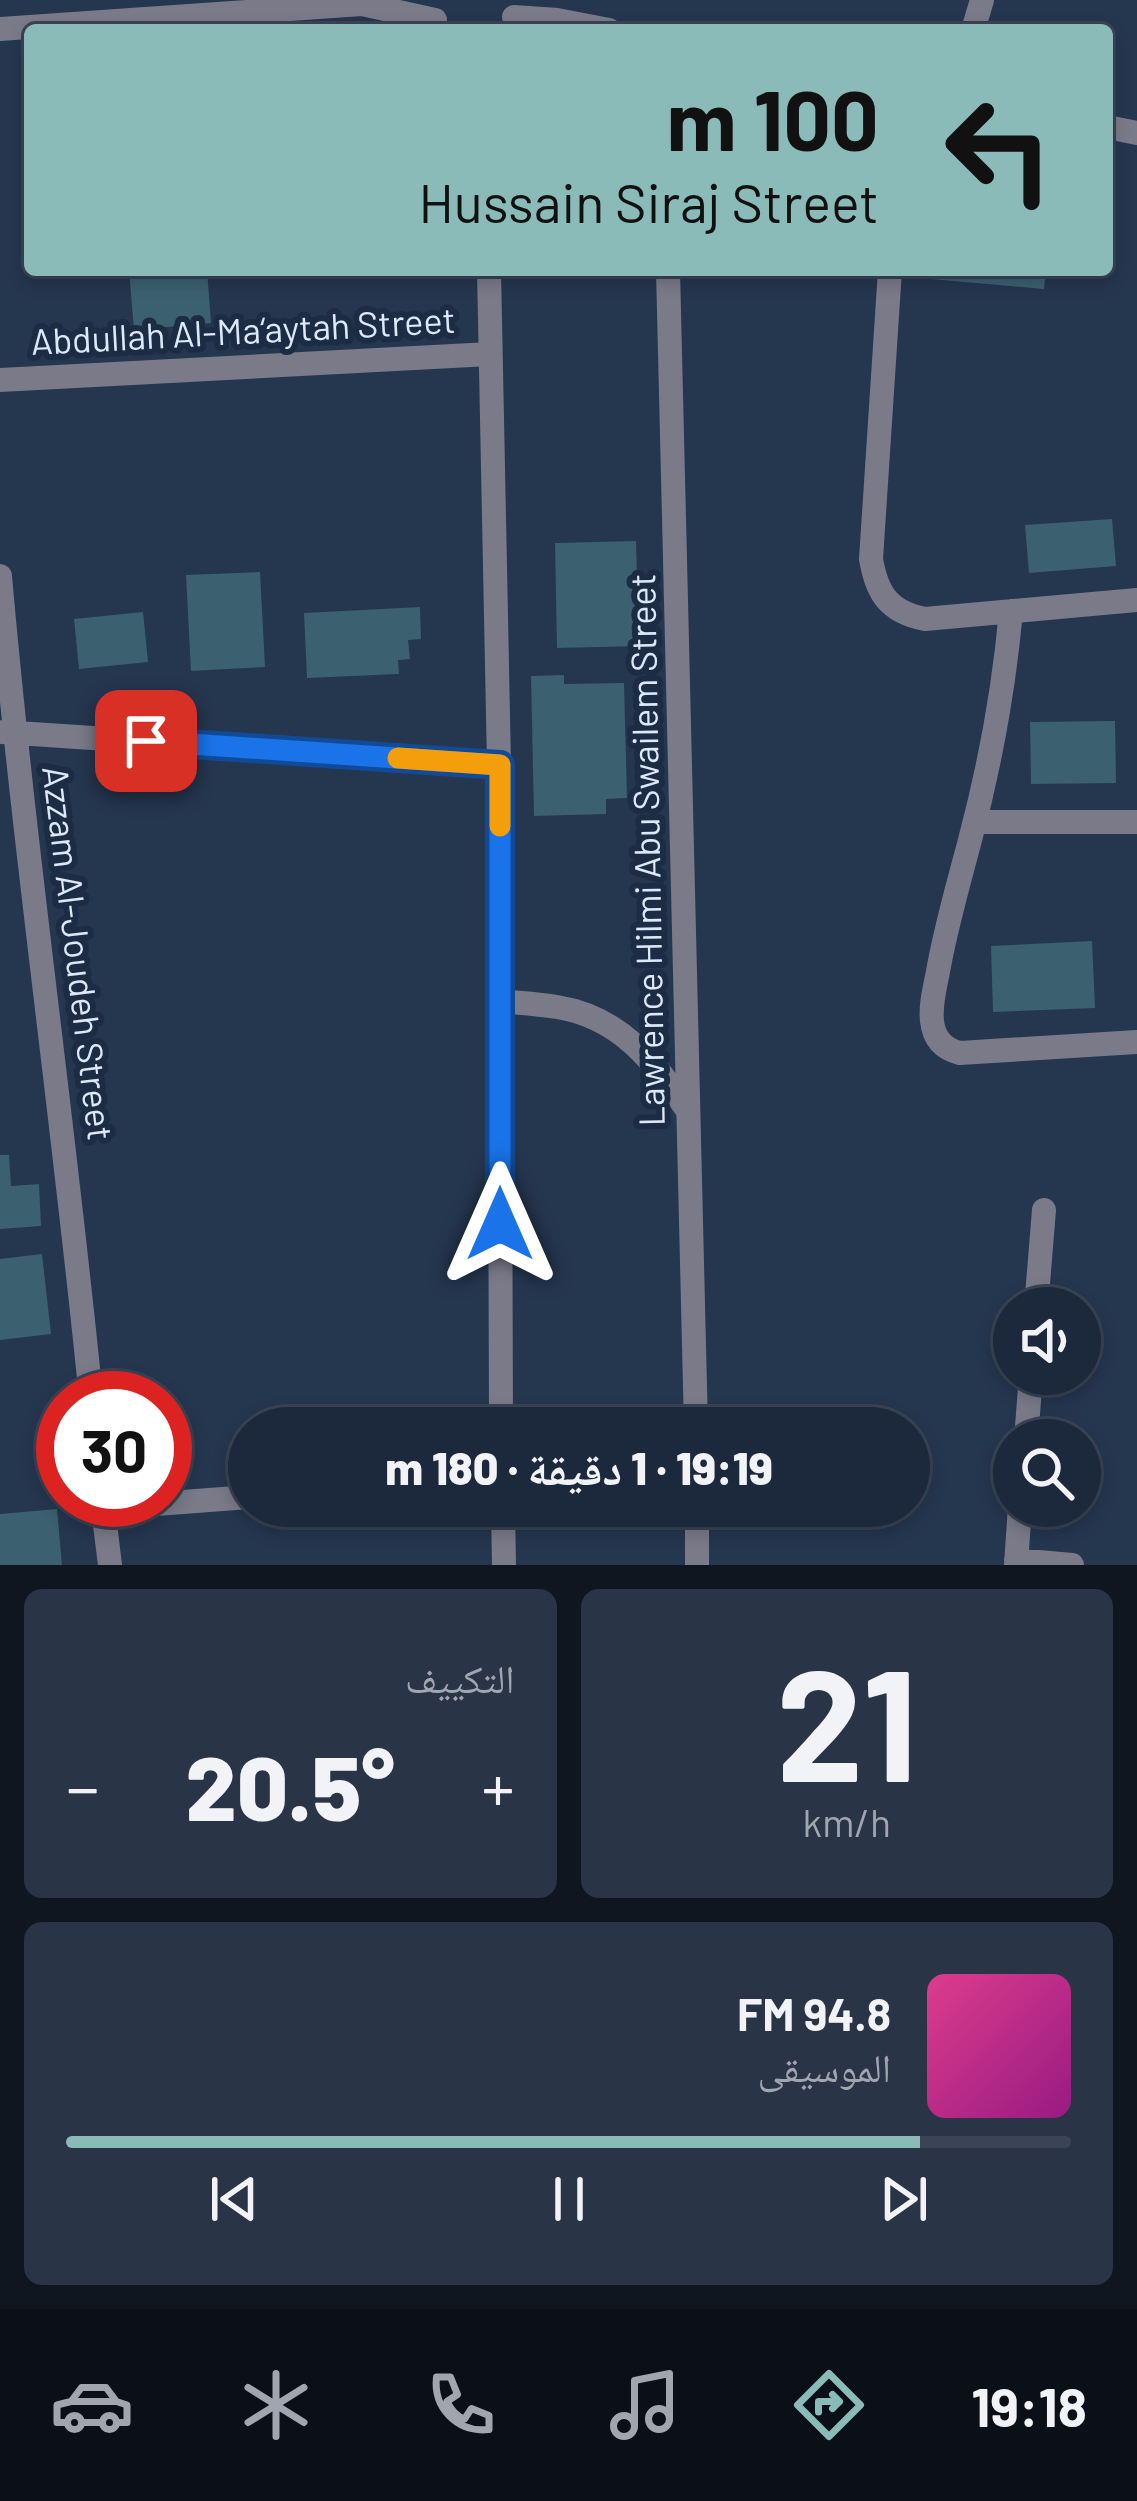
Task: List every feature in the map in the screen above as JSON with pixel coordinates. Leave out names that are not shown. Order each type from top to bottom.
[{"type":"street","points":[[535,0],[557,20]]},
{"type":"street","points":[[68,24],[367,2],[436,17]]},
{"type":"street","points":[[513,16],[578,24]]},
{"type":"street","points":[[489,276],[500,765],[502,1407]]},
{"type":"street","name":"Lawrence Hilmi Abu Swailem Street","points":[[668,276],[696,1407]]},
{"type":"street","points":[[890,276],[872,559],[875,581],[893,606],[925,619],[1137,601]]},
{"type":"street","name":"Abdullah Al-Ma‘aytah Street","points":[[0,380],[490,354]]},
{"type":"street","name":"Azzam Al-Joudeh Street","points":[[0,576],[7,732],[69,1177],[89,1371]]},
{"type":"street","points":[[1012,611],[1006,673],[944,944],[932,1021],[940,1043],[960,1053],[1137,1042]]},
{"type":"street","points":[[7,732],[500,765]]},
{"type":"street","points":[[975,822],[1137,822]]},
{"type":"street","points":[[500,1001],[562,1007],[592,1017],[632,1040],[656,1064],[690,1113]]},
{"type":"street","points":[[1038,1287],[1044,1210]]},
{"type":"street","points":[[192,1500],[228,1498]]},
{"type":"street","points":[[105,1527],[110,1565]]},
{"type":"street","points":[[503,1527],[504,1565]]},
{"type":"street","points":[[697,1527],[697,1565]]},
{"type":"street","points":[[1018,1527],[1016,1562],[1072,1565]]},
{"type":"building","points":[[130,276],[207,276],[211,323],[134,330]]},
{"type":"building","points":[[931,276],[1045,276],[1044,289]]},
{"type":"building","points":[[1112,519],[1116,566],[1029,573],[1025,525]]},
{"type":"building","points":[[636,541],[639,646],[557,648],[555,543]]},
{"type":"building","points":[[260,572],[265,667],[191,671],[186,575]]},
{"type":"building","points":[[420,607],[421,639],[408,640],[410,659],[398,660],[399,674],[307,678],[304,613]]},
{"type":"building","points":[[143,612],[148,662],[79,669],[74,619]]},
{"type":"building","points":[[564,675],[564,684],[624,683],[627,798],[606,799],[606,814],[534,816],[531,676]]},
{"type":"building","points":[[1115,721],[1116,783],[1031,784],[1030,722]]},
{"type":"building","points":[[1092,941],[1095,1008],[993,1012],[991,946]]},
{"type":"building","points":[[0,1155],[9,1155],[11,1186],[39,1184],[41,1226],[0,1229]]},
{"type":"building","points":[[42,1254],[51,1334],[0,1340],[0,1259]]},
{"type":"building","points":[[36,1511],[36,1527],[59,1527],[62,1565],[0,1565],[0,1514]]},
{"type":"slow traffic","points":[[398,758],[500,765],[500,826]]},
{"type":"route","points":[[146,741],[500,765],[500,1224]]}]
